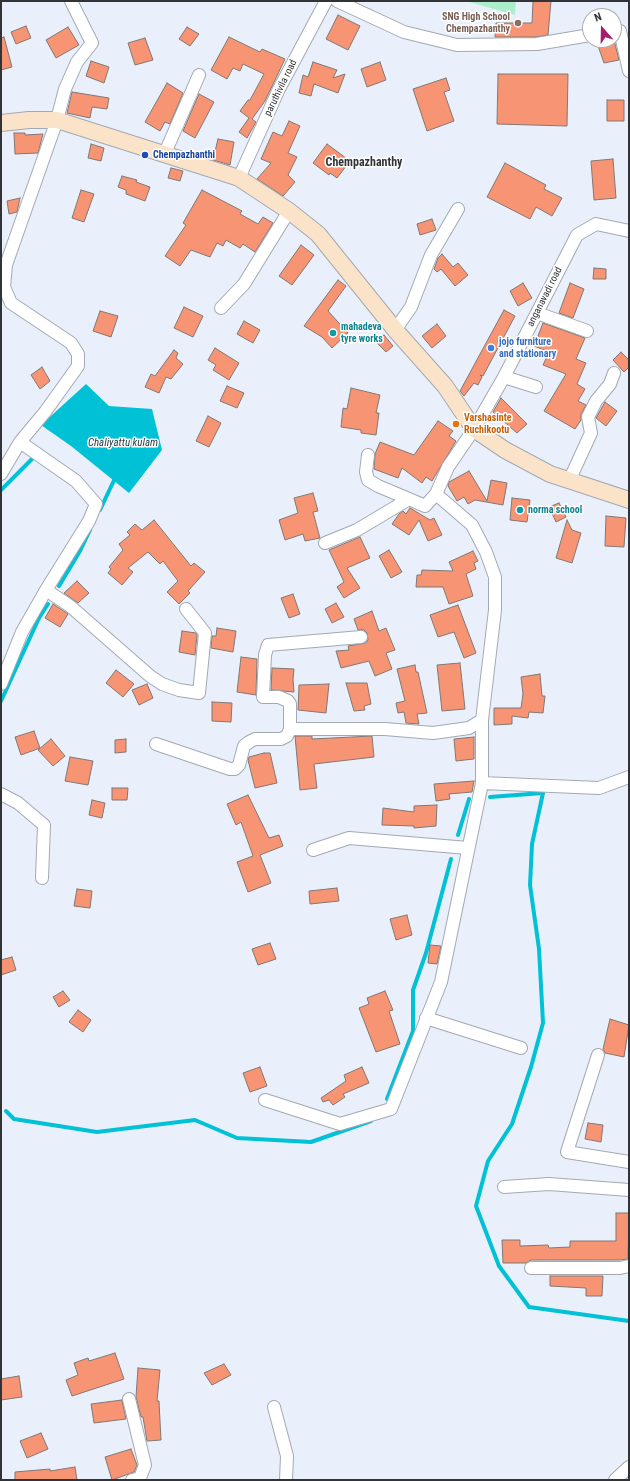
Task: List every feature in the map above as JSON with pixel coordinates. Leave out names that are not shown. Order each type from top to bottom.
[{"type":"main road","points":[[1,123],[29,120],[58,120],[165,152],[187,162],[239,178],[289,210],[318,234],[395,330],[445,386],[474,429],[505,450],[550,474],[629,500]]},
{"type":"street","points":[[1,474],[20,442],[72,376],[78,366],[78,354],[71,343],[11,303],[4,287],[3,273],[58,120],[65,89],[77,62],[92,43],[71,1]]},
{"type":"street","name":"paruthivila road","points":[[239,178],[279,89],[326,1]]},
{"type":"street","points":[[337,1],[404,32],[457,45],[537,44],[582,36]]},
{"type":"street","points":[[622,36],[629,70]]},
{"type":"street","points":[[165,152],[199,75]]},
{"type":"street","points":[[395,330],[411,307],[431,255],[458,209]]},
{"type":"street","points":[[221,308],[244,284],[289,210]]},
{"type":"street","name":"anganavadi road","points":[[436,494],[448,467],[474,429],[504,377],[577,235],[596,224],[629,231]]},
{"type":"street","points":[[537,313],[587,331]]},
{"type":"street","points":[[569,481],[591,433],[588,417],[596,401],[610,384],[614,373]]},
{"type":"street","points":[[504,377],[536,387]]},
{"type":"street","points":[[1,684],[22,632],[89,521],[96,504],[76,481],[20,442]]},
{"type":"street","points":[[264,1100],[340,1124],[391,1109],[441,982],[482,783],[482,720],[495,610],[495,577],[486,552],[472,525],[436,494],[425,506],[378,486],[368,480],[366,472],[368,455]]},
{"type":"street","points":[[325,543],[357,530],[410,499]]},
{"type":"street","points":[[46,590],[70,606],[150,676],[162,684],[179,690],[199,693],[205,633],[186,609]]},
{"type":"street","points":[[156,744],[230,769],[235,769],[239,765],[244,746],[249,742],[255,739],[281,740],[287,736],[290,729],[290,704],[288,700],[279,697],[263,697],[265,655],[268,646],[361,638]]},
{"type":"street","points":[[290,729],[386,729],[433,733],[469,728],[482,720]]},
{"type":"street","points":[[482,783],[599,788],[629,777]]},
{"type":"street","points":[[1,794],[18,803],[44,825],[42,878]]},
{"type":"street","points":[[314,850],[349,838],[468,848]]},
{"type":"street","points":[[426,1018],[521,1048]]},
{"type":"street","points":[[598,1054],[567,1152],[629,1162]]},
{"type":"street","points":[[504,1187],[549,1184],[629,1190]]},
{"type":"street","points":[[531,1268],[620,1268],[629,1266]]},
{"type":"street","points":[[130,1399],[145,1465],[140,1478],[132,1480]]},
{"type":"street","points":[[274,1407],[287,1456],[286,1480]]},
{"type":"street","points":[[615,1480],[629,1467]]},
{"type":"green space","points":[[466,1],[516,1],[515,15]]},
{"type":"water","name":"Chaliyattu kulam","points":[[86,384],[109,406],[152,409],[162,450],[129,493],[71,446],[41,425]]},
{"type":"building","points":[[533,1],[551,1],[548,35],[536,37],[495,37],[496,23],[532,23]]},
{"type":"building","points":[[338,15],[360,26],[348,50],[326,39]]},
{"type":"building","points":[[26,26],[31,38],[16,44],[11,32]]},
{"type":"building","points":[[68,27],[79,45],[56,58],[46,40]]},
{"type":"building","points":[[187,27],[199,34],[190,46],[179,39]]},
{"type":"building","points":[[4,37],[12,67],[1,70],[1,38]]},
{"type":"building","points":[[229,37],[260,52],[262,49],[285,59],[265,101],[252,119],[256,122],[247,138],[239,132],[249,118],[240,111],[248,100],[250,100],[264,74],[243,64],[240,71],[233,68],[227,79],[211,70]]},
{"type":"building","points":[[145,38],[153,60],[135,65],[128,43]]},
{"type":"building","points":[[599,48],[616,48],[619,60],[604,63]]},
{"type":"building","points":[[91,61],[109,67],[104,83],[86,76]]},
{"type":"building","points":[[313,62],[337,70],[333,78],[345,74],[338,93],[314,84],[311,96],[299,93],[303,75],[308,77]]},
{"type":"building","points":[[380,62],[386,80],[367,87],[361,69]]},
{"type":"building","points":[[498,74],[568,74],[567,126],[497,124]]},
{"type":"building","points":[[446,78],[450,90],[444,92],[454,121],[427,131],[413,89]]},
{"type":"building","points":[[167,83],[183,93],[170,124],[165,122],[160,131],[145,122]]},
{"type":"building","points":[[72,92],[109,98],[107,109],[92,107],[90,118],[67,113]]},
{"type":"building","points":[[199,94],[214,102],[195,138],[183,131]]},
{"type":"building","points":[[607,100],[624,100],[624,121],[607,121]]},
{"type":"building","points":[[289,121],[300,126],[288,153],[297,157],[288,175],[295,182],[283,196],[257,179],[271,163],[261,159],[273,132],[282,136]]},
{"type":"building","points":[[14,133],[25,133],[25,135],[43,134],[38,153],[15,154]]},
{"type":"building","points":[[218,139],[234,142],[230,165],[213,160]]},
{"type":"building","points":[[91,144],[104,148],[101,161],[88,158]]},
{"type":"building","points":[[327,144],[350,161],[337,178],[330,173],[329,175],[313,163]]},
{"type":"building","points":[[613,159],[616,198],[594,200],[591,161]]},
{"type":"building","points":[[505,163],[546,185],[544,189],[562,198],[552,216],[536,207],[530,219],[487,197]]},
{"type":"building","points":[[171,168],[183,171],[180,181],[168,178]]},
{"type":"building","points":[[122,176],[137,180],[136,182],[150,187],[145,201],[126,194],[126,190],[118,187]]},
{"type":"building","points":[[81,190],[94,194],[84,222],[72,218]]},
{"type":"building","points":[[202,190],[242,211],[240,214],[258,224],[263,217],[273,223],[255,252],[243,244],[240,248],[226,240],[223,246],[217,243],[210,257],[191,250],[180,266],[165,256],[186,225],[183,223]]},
{"type":"building","points":[[20,198],[17,212],[9,214],[7,201]]},
{"type":"building","points":[[432,219],[436,230],[420,235],[417,224]]},
{"type":"building","points":[[301,245],[314,255],[292,285],[279,276]]},
{"type":"building","points":[[442,254],[453,267],[458,263],[468,275],[455,286],[441,269],[437,272],[434,269],[438,258]]},
{"type":"building","points":[[594,268],[606,269],[606,279],[593,279]]},
{"type":"building","points":[[338,280],[346,286],[328,311],[348,333],[332,348],[322,337],[304,326]]},
{"type":"building","points":[[523,283],[532,298],[518,306],[510,291]]},
{"type":"building","points":[[570,283],[584,289],[573,318],[559,313]]},
{"type":"building","points":[[184,307],[203,316],[193,337],[174,328]]},
{"type":"building","name":"jojo furniture and stationary","points":[[504,310],[515,316],[483,376],[480,375],[482,377],[478,385],[474,383],[464,396],[460,391]]},
{"type":"building","points":[[100,311],[118,316],[111,337],[93,331]]},
{"type":"building","points":[[244,321],[260,330],[253,343],[237,334]]},
{"type":"building","points":[[543,323],[585,338],[576,359],[586,363],[577,384],[585,389],[578,401],[586,405],[581,414],[581,420],[575,429],[544,411],[566,374],[543,365],[549,352],[534,346]]},
{"type":"building","points":[[437,324],[446,336],[432,348],[422,336]]},
{"type":"building","points":[[384,335],[393,346],[386,352],[376,342]]},
{"type":"building","points":[[215,348],[239,363],[229,380],[213,370],[216,365],[208,360]]},
{"type":"building","points":[[174,350],[178,353],[176,358],[183,364],[171,379],[166,377],[159,393],[145,387],[151,374],[155,376]]},
{"type":"building","points":[[621,352],[629,360],[629,367],[624,372],[613,360]]},
{"type":"building","points":[[42,367],[50,381],[40,389],[31,375]]},
{"type":"building","points":[[227,386],[244,393],[237,408],[220,401]]},
{"type":"building","points":[[351,388],[380,395],[376,413],[379,413],[376,435],[361,433],[361,430],[341,427],[343,408],[347,409]]},
{"type":"building","points":[[501,398],[527,424],[517,433],[493,412]]},
{"type":"building","points":[[605,402],[617,411],[606,426],[596,418]]},
{"type":"building","points":[[208,416],[221,423],[209,447],[196,441]]},
{"type":"building","points":[[438,421],[453,431],[449,436],[456,441],[432,481],[426,477],[422,483],[402,468],[398,478],[374,469],[375,454],[380,442],[414,455]]},
{"type":"building","points":[[469,471],[487,501],[491,480],[507,483],[503,505],[475,500],[468,504],[464,497],[457,501],[448,486],[449,482]]},
{"type":"building","points":[[313,493],[318,511],[313,512],[320,538],[305,541],[303,534],[285,540],[279,520],[298,513],[294,498]]},
{"type":"building","name":"norma school","points":[[512,498],[530,500],[527,522],[510,520]]},
{"type":"building","points":[[559,503],[566,517],[556,522],[549,507]]},
{"type":"building","points":[[410,508],[430,520],[434,518],[442,535],[428,541],[419,520],[409,535],[392,524],[399,514],[403,511],[406,514]]},
{"type":"building","points":[[606,516],[626,518],[624,547],[605,546]]},
{"type":"building","points":[[154,520],[191,566],[194,563],[205,572],[188,591],[190,593],[179,604],[167,592],[178,581],[163,561],[160,564],[148,552],[128,568],[133,572],[122,585],[108,573],[111,569],[109,567],[123,550],[119,544],[130,535],[127,532],[135,524],[142,530]]},
{"type":"building","points":[[567,520],[572,530],[581,533],[572,563],[556,558]]},
{"type":"building","points":[[360,537],[370,558],[347,568],[360,588],[344,598],[337,587],[344,582],[329,550]]},
{"type":"building","points":[[389,550],[402,572],[391,578],[379,556]]},
{"type":"building","points":[[473,551],[478,561],[474,563],[476,569],[466,574],[473,596],[449,604],[443,587],[416,587],[417,575],[421,575],[422,570],[453,571],[449,562]]},
{"type":"building","points":[[77,581],[89,593],[78,603],[64,593]]},
{"type":"building","points":[[293,594],[300,614],[289,618],[281,598]]},
{"type":"building","points":[[336,603],[344,617],[332,623],[325,609]]},
{"type":"building","points":[[53,604],[68,614],[60,627],[45,618]]},
{"type":"building","points":[[458,605],[476,653],[464,658],[454,632],[438,637],[430,615]]},
{"type":"building","points":[[372,611],[379,631],[386,628],[395,650],[386,653],[392,669],[375,676],[369,661],[341,668],[336,651],[349,650],[348,646],[366,643],[368,640],[367,633],[364,630],[358,630],[354,619]]},
{"type":"building","points":[[217,628],[236,631],[233,652],[211,648],[212,636],[216,636]]},
{"type":"building","points":[[182,631],[196,633],[195,655],[179,652]]},
{"type":"building","points":[[241,657],[257,659],[256,695],[237,692]]},
{"type":"building","points":[[460,663],[465,709],[442,711],[437,665]]},
{"type":"building","points":[[415,665],[416,672],[418,672],[427,713],[417,714],[419,724],[406,723],[404,712],[398,713],[396,703],[405,701],[397,669]]},
{"type":"building","points":[[272,668],[294,669],[294,692],[271,690]]},
{"type":"building","points":[[116,670],[134,684],[123,697],[106,683]]},
{"type":"building","points":[[540,674],[542,696],[545,696],[543,713],[529,712],[528,718],[512,716],[512,724],[494,725],[494,708],[521,708],[523,694],[521,677]]},
{"type":"building","points":[[346,683],[367,683],[371,704],[364,706],[365,710],[354,711]]},
{"type":"building","points":[[147,684],[153,698],[139,705],[132,690]]},
{"type":"building","points":[[329,684],[326,713],[298,710],[299,685]]},
{"type":"building","points":[[212,702],[232,703],[231,722],[212,721]]},
{"type":"building","points":[[34,731],[40,748],[21,755],[15,737]]},
{"type":"building","points":[[295,736],[312,736],[312,739],[372,736],[374,757],[314,764],[317,788],[300,790]]},
{"type":"building","points":[[474,737],[474,759],[456,761],[454,739]]},
{"type":"building","points":[[51,739],[65,756],[53,766],[38,750]]},
{"type":"building","points":[[126,739],[126,752],[115,753],[115,740]]},
{"type":"building","points":[[270,753],[277,783],[255,788],[248,760],[249,757]]},
{"type":"building","points":[[70,757],[93,761],[88,785],[65,781]]},
{"type":"building","points":[[474,781],[472,792],[449,794],[450,799],[436,801],[434,784]]},
{"type":"building","points":[[112,788],[128,788],[127,800],[112,800]]},
{"type":"building","points":[[248,795],[269,838],[279,835],[283,846],[260,855],[271,883],[248,892],[237,862],[253,856],[241,822],[236,825],[227,804]]},
{"type":"building","points":[[92,800],[105,803],[102,818],[89,815]]},
{"type":"building","points":[[437,805],[436,826],[414,828],[414,826],[382,825],[383,808],[414,812],[414,806]]},
{"type":"building","points":[[337,888],[339,901],[310,904],[309,891]]},
{"type":"building","points":[[77,889],[92,891],[90,908],[74,906]]},
{"type":"building","points":[[407,915],[412,935],[396,940],[390,919]]},
{"type":"building","points":[[270,943],[276,959],[258,965],[252,949]]},
{"type":"building","points":[[430,945],[441,946],[437,964],[428,963]]},
{"type":"building","points":[[12,957],[16,970],[1,975],[1,960]]},
{"type":"building","points":[[63,991],[70,1000],[59,1007],[53,997]]},
{"type":"building","points":[[385,991],[393,1010],[389,1011],[400,1044],[376,1052],[359,1008],[369,1004],[367,998]]},
{"type":"building","points":[[78,1010],[91,1020],[83,1032],[69,1022]]},
{"type":"building","points":[[610,1019],[629,1025],[624,1057],[605,1053],[603,1049]]},
{"type":"building","points":[[260,1067],[267,1086],[250,1092],[243,1073]]},
{"type":"building","points":[[362,1067],[369,1083],[343,1094],[345,1097],[333,1105],[329,1100],[323,1102],[321,1098],[346,1081],[344,1075]]},
{"type":"building","points":[[588,1123],[603,1125],[601,1142],[585,1139]]},
{"type":"building","points":[[616,1213],[629,1213],[628,1259],[531,1260],[526,1263],[503,1263],[502,1240],[520,1240],[520,1246],[548,1245],[549,1248],[570,1247],[570,1241],[616,1241]]},
{"type":"building","points":[[550,1276],[603,1276],[602,1296],[586,1296],[586,1288],[550,1286]]},
{"type":"building","points":[[115,1353],[124,1379],[72,1396],[66,1380],[78,1375],[74,1363],[88,1358],[89,1361]]},
{"type":"building","points":[[224,1364],[231,1375],[212,1385],[204,1373]]},
{"type":"building","points":[[138,1368],[160,1370],[157,1401],[159,1401],[161,1440],[147,1441],[143,1417],[141,1417],[136,1397]]},
{"type":"building","points":[[19,1376],[22,1397],[1,1400],[1,1379]]},
{"type":"building","points":[[122,1400],[126,1419],[94,1423],[91,1404]]},
{"type":"building","points":[[41,1433],[48,1449],[27,1458],[20,1441]]},
{"type":"building","points":[[131,1449],[137,1465],[134,1472],[112,1480],[105,1457]]},
{"type":"building","points":[[75,1467],[77,1480],[15,1480],[15,1472],[50,1469],[50,1471]]},
{"type":"waterway","points":[[1,490],[36,455]]},
{"type":"waterway","points":[[100,510],[116,476]]},
{"type":"waterway","points":[[59,586],[80,551],[90,530]]},
{"type":"waterway","points":[[1,701],[39,618],[48,604]]},
{"type":"waterway","points":[[490,797],[543,793],[532,844],[530,885],[539,949],[543,1023],[531,1067],[512,1124],[488,1161],[476,1206],[499,1266],[529,1307],[629,1321]]},
{"type":"waterway","points":[[458,835],[469,799]]},
{"type":"waterway","points":[[387,1099],[413,1031],[413,990],[426,953],[451,859]]},
{"type":"waterway","points":[[6,1111],[14,1119],[97,1132],[195,1120],[237,1138],[311,1142],[371,1121]]},
{"type":"place","name":"SNG High School Chempazhanthy","points":[[518,23]]},
{"type":"place","name":"Chempazhanthi","points":[[145,155]]},
{"type":"place","name":"mahadeva tyre works","points":[[333,333]]},
{"type":"place","name":"jojo furniture and stationary","points":[[491,348]]},
{"type":"place","name":"Varshasinte Ruchikootu","points":[[456,424]]},
{"type":"place","name":"norma school","points":[[520,510]]},
{"type":"district","name":"Chempazhanthy","points":[[364,163]]}]
